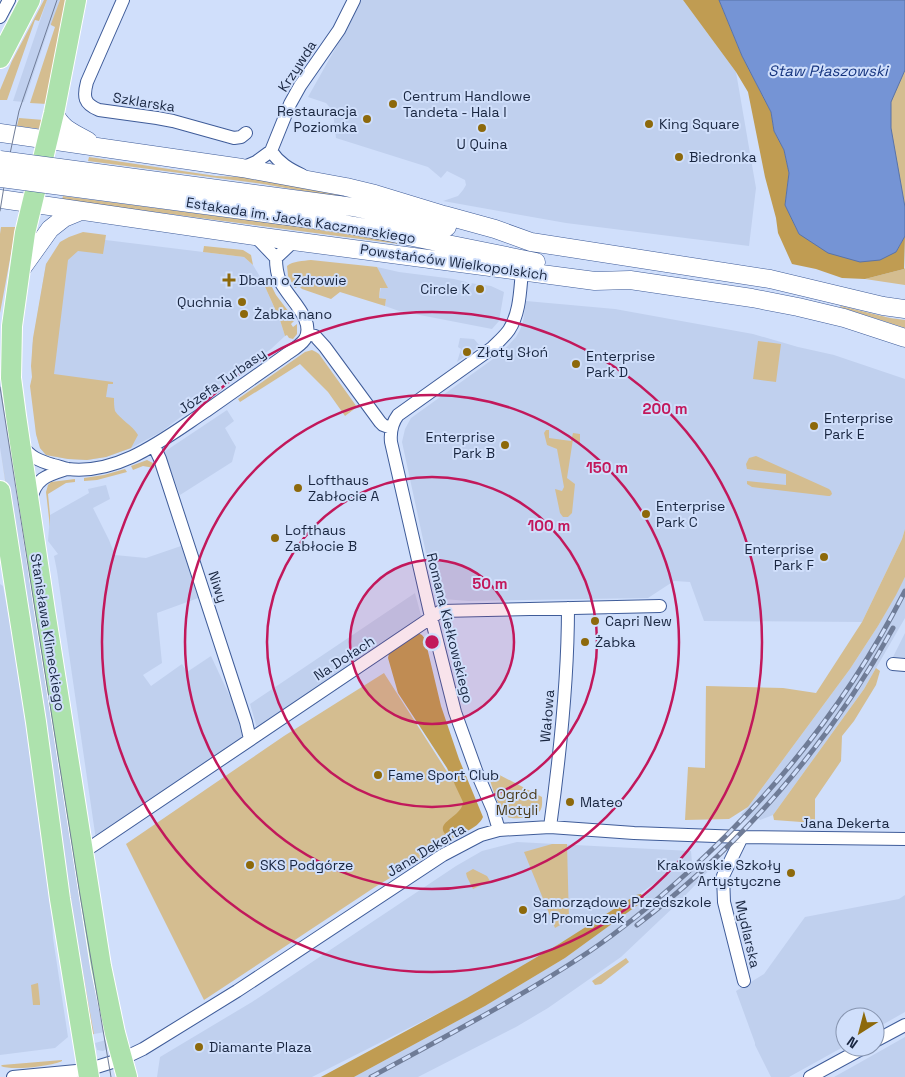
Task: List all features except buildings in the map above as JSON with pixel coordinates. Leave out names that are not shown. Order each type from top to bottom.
[{"type":"main road","points":[[0,58],[30,0]]},
{"type":"main road","name":"Stanisława Klimeckiego","points":[[76,0],[54,113],[25,232],[12,326],[11,378],[82,853],[104,987],[124,1068]]},
{"type":"main road","points":[[54,113],[67,130],[96,147]]},
{"type":"main road","points":[[0,133],[242,168],[346,187],[495,229],[531,242],[770,279],[883,306],[905,309]]},
{"type":"main road","name":"Estakada im. Jacka Kaczmarskiego","points":[[0,160],[338,204],[495,238],[531,242]]},
{"type":"main road","name":"Estakada im. Jacka Kaczmarskiego","points":[[0,178],[383,230],[630,280]]},
{"type":"main road","name":"Powstańców Wielkopolskich","points":[[0,198],[255,236],[595,281],[630,280],[752,298],[844,318],[905,338]]},
{"type":"main road","points":[[20,271],[50,229],[64,218],[81,211]]},
{"type":"main road","name":"Stanisława Klimeckiego","points":[[0,491],[36,722],[60,899],[88,1073]]},
{"type":"street","points":[[0,16],[9,0]]},
{"type":"street","name":"Szklarska","points":[[123,0],[87,82],[85,97],[87,103],[92,108],[99,110],[173,121],[234,138],[241,137],[246,133]]},
{"type":"street","name":"Krzywda","points":[[272,152],[290,104],[300,86],[339,30],[354,0]]},
{"type":"street","points":[[242,168],[272,152],[279,162],[315,182]]},
{"type":"street","points":[[255,236],[276,258],[280,282],[304,316],[307,322],[308,334],[315,336],[325,347],[380,422],[391,428],[395,419],[403,411],[492,348],[505,335],[517,311],[522,271]]},
{"type":"street","points":[[276,258],[294,241]]},
{"type":"street","name":"Józefa Turbasy","points":[[30,506],[32,494],[41,479],[67,469],[92,468],[112,464],[154,446],[287,354],[303,342],[308,334]]},
{"type":"street","name":"Romana Kiełkowskiego","points":[[391,428],[391,442],[454,712],[500,830]]},
{"type":"street","name":"Józefa Turbasy","points":[[20,438],[27,453],[32,457],[67,469]]},
{"type":"street","name":"Niwy","points":[[154,446],[192,555],[250,739]]},
{"type":"street","name":"Na Dołach","points":[[82,853],[444,610],[660,606]]},
{"type":"street","name":"Wałowa","points":[[550,827],[563,712],[568,647],[568,608]]},
{"type":"street","name":"Jana Dekerta","points":[[13,1077],[88,1073],[124,1068],[144,1049],[237,991],[440,857],[481,835],[500,830],[550,827],[634,833],[742,837],[905,839]]},
{"type":"street","name":"Mydlarska","points":[[742,837],[724,876],[724,902],[744,981]]},
{"type":"street","points":[[885,1036],[905,1025]]},
{"type":"street","points":[[810,1077],[847,1057]]},
{"type":"shaded area","points":[[47,0],[60,0],[24,102],[13,101]]},
{"type":"shaded area","points":[[360,0],[683,0],[736,72],[756,188],[749,246],[566,223],[443,201],[458,196],[466,185],[465,180],[447,171],[441,178],[428,167],[336,138],[333,111],[326,103],[308,97],[353,17]]},
{"type":"shaded area","points":[[683,0],[719,0],[742,56],[771,112],[774,131],[784,150],[789,173],[785,205],[799,234],[896,252],[905,236],[904,269],[865,279],[842,278],[816,269],[792,264],[778,233],[748,92],[736,72]]},
{"type":"shaded area","points":[[73,236],[244,257],[253,265],[262,280],[285,336],[271,349],[184,409],[186,413],[161,432],[131,448],[106,457],[87,460],[46,455],[40,448],[36,434],[32,347],[46,264],[62,244]]},
{"type":"shaded area","points":[[377,267],[491,286],[504,292],[499,321],[492,329],[399,311],[385,306],[386,299],[379,298],[381,287],[385,288]]},
{"type":"shaded area","points":[[526,301],[615,309],[753,334],[834,355],[905,379],[905,529],[862,622],[704,621],[690,582],[674,581],[648,598],[468,601],[443,599],[435,595],[402,442],[405,429],[411,418],[500,354],[520,330]]},
{"type":"shaded area","points":[[460,338],[474,339],[480,346],[457,362],[461,349],[458,347]]},
{"type":"shaded area","points":[[0,371],[105,1032],[94,1034],[79,951],[0,447]]},
{"type":"shaded area","points":[[227,410],[234,421],[225,428],[236,447],[232,462],[180,495],[164,452]]},
{"type":"shaded area","points":[[106,485],[110,499],[93,508],[115,555],[146,558],[181,546],[201,597],[157,613],[162,663],[143,675],[151,686],[182,664],[187,672],[211,656],[232,701],[243,738],[96,840],[54,556],[58,554],[48,541],[50,515],[89,493],[88,489]]},
{"type":"shaded area","points":[[905,577],[905,618],[864,689],[773,815],[760,820],[754,815],[747,820],[741,814],[850,669],[878,626]]},
{"type":"shaded area","points":[[0,584],[3,586],[18,667],[52,918],[53,938],[68,1037],[55,1048],[0,1055]]},
{"type":"shaded area","points":[[415,593],[422,619],[257,728],[250,704]]},
{"type":"shaded area","points":[[418,633],[425,639],[441,706],[459,759],[483,817],[473,828],[462,833],[447,836],[443,831],[443,827],[458,812],[463,802],[447,768],[398,693],[388,658],[389,653]]},
{"type":"shaded area","points":[[905,633],[905,658],[893,657]]},
{"type":"shaded area","points":[[517,842],[691,851],[693,864],[714,862],[715,864],[679,902],[621,957],[548,1008],[516,1027],[418,1077],[354,1077],[485,1006],[565,958],[642,902],[666,875],[570,944],[500,982],[312,1077],[157,1077],[160,1057],[252,1002],[456,866],[482,851]]},
{"type":"shaded area","points":[[641,894],[644,898],[642,902],[565,958],[485,1006],[354,1077],[321,1077],[467,998],[559,944],[636,895]]},
{"type":"shaded area","points":[[905,895],[905,1012],[885,1023],[885,1007],[835,1007],[835,1052],[789,1077],[771,1077],[755,1045],[736,991],[764,974],[805,917],[899,899]]},
{"type":"shaded area","points":[[905,1037],[905,1077],[834,1077],[870,1057],[885,1057],[885,1048]]},
{"type":"shaded area","points":[[106,1040],[107,1049],[103,1051],[97,1050],[95,1043]]},
{"type":"green space","points":[[44,0],[47,0],[39,21],[35,20],[7,100],[0,100],[0,90],[12,61]]},
{"type":"green space","points":[[60,0],[68,0],[47,104],[30,103],[55,27],[51,24]]},
{"type":"green space","points":[[905,11],[905,236],[870,112]]},
{"type":"green space","points":[[19,118],[44,120],[41,129],[17,126]]},
{"type":"green space","points":[[89,157],[216,176],[259,178],[410,210],[263,184],[88,161]]},
{"type":"green space","points":[[63,196],[332,230],[414,244],[414,246],[62,200]]},
{"type":"green space","points":[[1,227],[16,227],[0,313],[0,234]]},
{"type":"green space","points":[[83,232],[106,235],[103,254],[78,251],[68,260],[54,374],[113,382],[113,384],[108,384],[106,397],[114,398],[115,411],[138,435],[131,448],[106,457],[87,460],[46,455],[40,448],[36,434],[30,386],[33,338],[46,264],[60,242]]},
{"type":"green space","points":[[204,246],[243,250],[251,255],[253,265],[244,257],[203,252]]},
{"type":"green space","points":[[311,260],[377,267],[388,288],[380,288],[379,298],[386,299],[385,306],[340,292],[331,299],[302,289],[299,286],[295,288],[288,276],[287,266],[295,262]]},
{"type":"green space","points":[[904,269],[905,285],[865,279]]},
{"type":"green space","points":[[263,278],[270,283],[276,295],[295,320],[291,324],[293,327],[297,324],[297,334],[293,339],[287,335],[285,336],[262,280]]},
{"type":"green space","points":[[840,307],[905,320],[905,328]]},
{"type":"green space","points":[[758,341],[781,344],[776,382],[753,379]]},
{"type":"green space","points":[[312,350],[319,354],[357,407],[345,416],[328,392],[300,364],[240,402],[238,399],[305,352]]},
{"type":"green space","points":[[546,430],[549,430],[549,438],[571,441],[573,433],[580,434],[580,444],[573,439],[567,478],[575,484],[572,513],[568,517],[563,517],[560,513],[555,489],[562,491],[564,487],[557,449],[547,445],[544,433]]},
{"type":"green space","points":[[0,447],[79,951],[94,1034],[91,1035],[75,936]]},
{"type":"green space","points":[[756,456],[829,489],[832,494],[828,496],[752,487],[747,484],[747,481],[786,485],[786,474],[747,469],[746,464],[749,458]]},
{"type":"green space","points":[[147,460],[153,463],[154,468],[143,466],[133,470],[131,466]]},
{"type":"green space","points":[[125,469],[127,472],[97,480],[84,481],[84,478]]},
{"type":"green space","points":[[75,479],[75,482],[66,483],[48,494],[50,527],[46,492],[48,485],[51,482]]},
{"type":"green space","points":[[905,529],[905,577],[896,595],[850,669],[748,807],[729,819],[685,820],[688,767],[705,768],[706,686],[783,688],[816,693],[862,622]]},
{"type":"green space","points":[[876,668],[880,671],[876,685],[854,721],[842,736],[841,761],[815,799],[815,823],[774,820],[773,815],[864,689]]},
{"type":"green space","name":"SKS Podgórze","points":[[384,673],[474,814],[450,842],[375,887],[204,1000],[126,844],[284,736]]},
{"type":"green space","name":"Ogród Motyli","points":[[490,770],[542,797],[542,807],[539,812],[523,818],[506,816],[500,808],[487,772]]},
{"type":"green space","points":[[552,844],[567,844],[569,920],[555,928],[524,852]]},
{"type":"green space","points":[[473,869],[487,876],[490,881],[473,889],[466,873]]},
{"type":"green space","points":[[626,958],[629,962],[601,984],[595,985],[592,981]]},
{"type":"green space","points":[[38,983],[40,1005],[33,1005],[31,985]]},
{"type":"green space","points":[[62,1060],[50,1065],[32,1067],[13,1068],[1,1066],[2,1065]]},
{"type":"water","name":"Staw Płaszowski","points":[[719,0],[905,0],[905,70],[891,102],[891,128],[905,207],[905,236],[896,252],[880,260],[860,262],[828,253],[799,234],[785,205],[789,173],[784,150],[774,131],[771,112],[742,56]]},
{"type":"tram line","points":[[0,211],[19,111],[57,0]]},
{"type":"tram line","points":[[0,387],[80,895],[111,1077]]},
{"type":"railway","points":[[371,1077],[537,985],[603,942],[652,904],[687,873],[751,810],[809,742],[861,669],[905,591]]},
{"type":"railway","points":[[637,925],[676,894],[712,861],[781,790],[841,712],[893,628]]},
{"type":"place","name":"Centrum Handlowe Tandeta - Hala I","points":[[393,104]]},
{"type":"place","name":"Restauracja Poziomka","points":[[367,119]]},
{"type":"place","name":"King Square","points":[[649,124]]},
{"type":"place","name":"U Quina","points":[[482,128]]},
{"type":"place","name":"Biedronka","points":[[679,157]]},
{"type":"place","name":"Dbam o Zdrowie","points":[[229,280]]},
{"type":"place","name":"Circle K","points":[[480,289]]},
{"type":"place","name":"Quchnia","points":[[242,302]]},
{"type":"place","name":"Żabka nano","points":[[244,314]]},
{"type":"place","name":"Złoty Słoń","points":[[467,352]]},
{"type":"place","name":"Enterprise Park D","points":[[576,364]]},
{"type":"place","name":"Enterprise Park E","points":[[814,426]]},
{"type":"place","name":"Enterprise Park B","points":[[505,445]]},
{"type":"place","name":"Lofthaus Zabłocie A","points":[[298,488]]},
{"type":"place","name":"Enterprise Park C","points":[[646,514]]},
{"type":"place","name":"Lofthaus Zabłocie B","points":[[275,538]]},
{"type":"place","name":"Enterprise Park F","points":[[824,557]]},
{"type":"place","name":"Capri New","points":[[595,621]]},
{"type":"place","name":"Żabka","points":[[585,642]]},
{"type":"place","name":"Fame Sport Club","points":[[378,775]]},
{"type":"place","name":"Mateo","points":[[570,802]]},
{"type":"place","name":"SKS Podgórze","points":[[250,865]]},
{"type":"place","name":"Krakowskie Szkoły Artystyczne","points":[[791,873]]},
{"type":"place","name":"Samorządowe Przedszkole 91 Promyczek","points":[[523,910]]},
{"type":"place","name":"Diamante Plaza","points":[[199,1047]]}]
